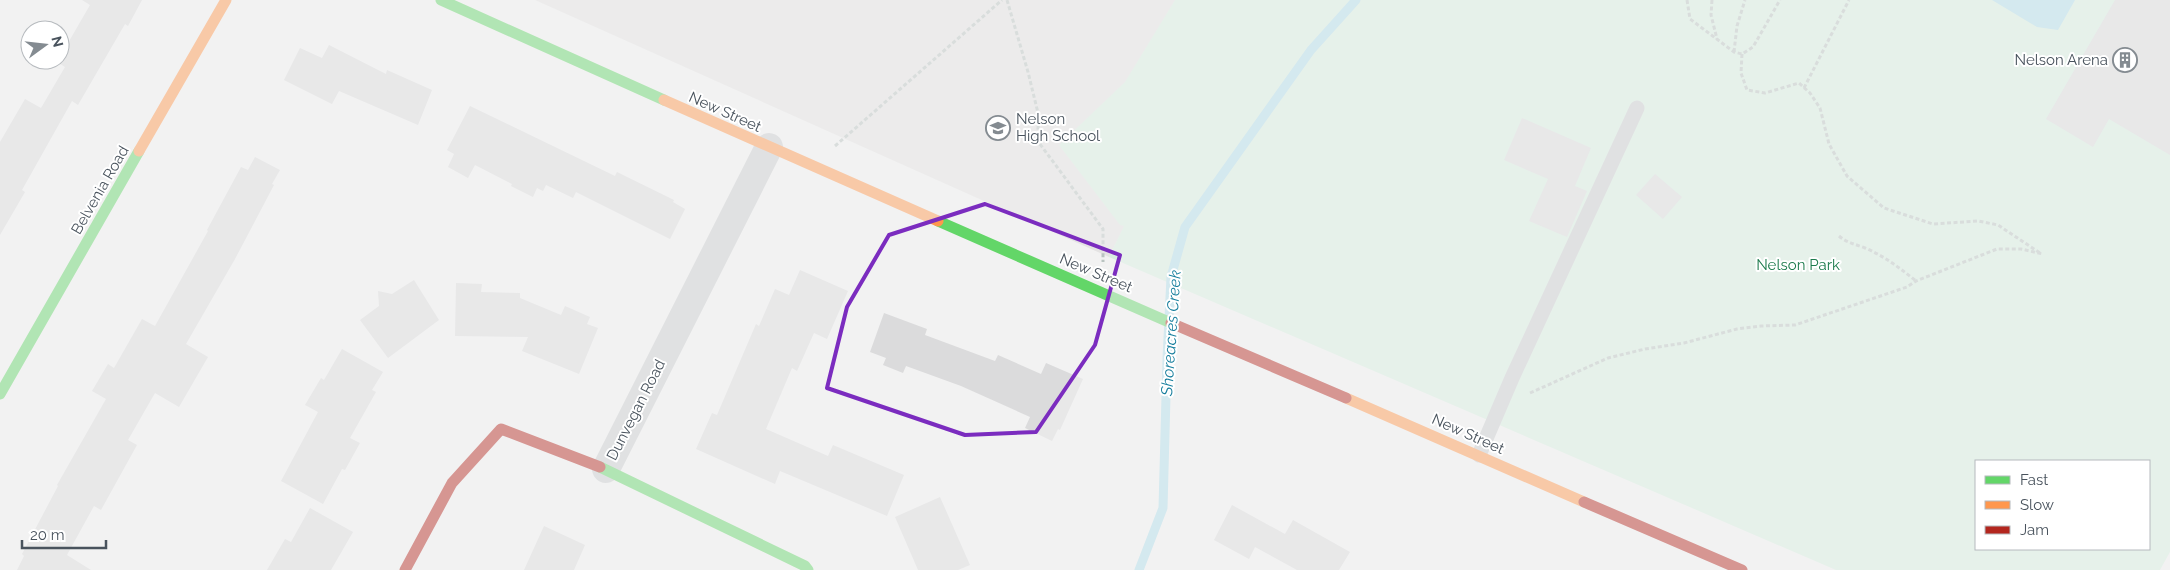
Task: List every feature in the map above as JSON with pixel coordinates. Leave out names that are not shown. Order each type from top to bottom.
[{"type":"main road","name":"Belvenia Road","points":[[0,394],[226,0]]},
{"type":"main road","name":"New Street","points":[[441,0],[812,167],[1479,455],[1740,570]]},
{"type":"main road","points":[[405,570],[452,482],[501,429],[606,469]]},
{"type":"main road","name":"Dunvegan Road","points":[[606,469],[805,566],[808,570]]},
{"type":"street","name":"Dunvegan Road","points":[[606,469],[769,147]]},
{"type":"lane","points":[[1479,455],[1512,378],[1637,108]]},
{"type":"path","points":[[812,167],[858,124],[1002,0]]},
{"type":"path","points":[[1007,0],[1028,72],[1038,117],[1037,140],[1103,229],[1104,293]]},
{"type":"path","points":[[1687,0],[1690,19],[1734,52],[1742,54],[1753,47],[1780,0]]},
{"type":"path","points":[[1712,0],[1711,15],[1717,40]]},
{"type":"path","points":[[1734,52],[1737,26],[1745,0]]},
{"type":"path","points":[[1804,88],[1849,0]]},
{"type":"path","points":[[1528,393],[1608,358],[1645,349],[1684,343],[1737,329],[1761,326],[1795,326],[1908,287],[1916,281],[1997,249],[2021,249],[2043,254],[1998,225],[1978,221],[1933,224],[1884,208],[1847,176],[1829,144],[1820,108],[1804,88],[1799,83],[1765,93],[1746,90],[1741,73],[1742,54]]},
{"type":"path","points":[[1839,236],[1847,243],[1863,247],[1893,263],[1916,281]]},
{"type":"highlighted area","points":[[985,204],[1120,255],[1095,345],[1036,432],[965,435],[827,388],[847,307],[889,235]]},
{"type":"shaded area","name":"Nelson High School","points":[[535,0],[1240,0],[1109,257]]},
{"type":"green space","name":"Nelson Park","points":[[1175,0],[2170,0],[2170,552],[2160,570],[1836,570],[1109,257],[1124,226],[1120,225],[1059,145],[1125,82]]},
{"type":"water","points":[[1992,0],[2075,0],[2058,30],[2037,27]]},
{"type":"building","points":[[82,0],[142,0],[128,26],[125,24],[78,105],[72,101],[22,190],[25,192],[0,235],[0,142],[25,99],[41,108],[63,70],[70,70],[70,40],[90,5]]},
{"type":"building","name":"Nelson Arena","points":[[2115,0],[2170,0],[2170,155],[2109,119],[2093,147],[2046,119]]},
{"type":"building","points":[[329,45],[386,74],[387,70],[432,90],[418,125],[339,91],[332,104],[284,80],[300,48],[322,58]]},
{"type":"building","points":[[470,106],[615,176],[617,172],[674,200],[673,202],[685,209],[670,239],[576,192],[573,198],[546,185],[543,191],[537,188],[533,197],[475,165],[468,178],[448,167],[454,154],[447,150]]},
{"type":"building","points":[[1522,118],[1591,148],[1575,186],[1587,191],[1567,237],[1529,221],[1548,179],[1504,160]]},
{"type":"building","points":[[255,157],[280,170],[235,259],[186,344],[208,357],[179,407],[155,393],[128,440],[137,445],[101,510],[94,506],[67,555],[91,570],[17,570],[24,556],[22,554],[57,485],[106,399],[92,391],[108,364],[114,368],[142,319],[155,326],[241,167],[248,170]]},
{"type":"building","points":[[1655,174],[1682,197],[1663,219],[1636,195]]},
{"type":"building","points":[[800,270],[848,291],[827,339],[814,333],[797,371],[792,368],[766,429],[828,456],[833,445],[904,475],[887,516],[780,471],[775,484],[696,449],[712,413],[717,415],[756,324],[759,326],[775,289],[789,295]]},
{"type":"building","points":[[414,280],[439,320],[388,358],[360,320],[379,306],[378,291],[392,294]]},
{"type":"building","points":[[456,283],[482,284],[481,292],[520,293],[520,298],[561,315],[565,306],[590,317],[587,324],[598,328],[579,374],[522,351],[528,337],[455,336]]},
{"type":"building","points":[[884,313],[927,329],[925,335],[995,361],[998,355],[1041,374],[1046,363],[1083,379],[1060,430],[1058,429],[1052,441],[1025,428],[1030,417],[961,386],[906,366],[903,373],[883,365],[886,358],[870,352]]},
{"type":"building","points":[[342,349],[383,372],[372,390],[376,392],[350,438],[360,443],[345,470],[342,469],[323,504],[281,481],[318,412],[305,405],[321,378],[324,380]]},
{"type":"building","points":[[940,497],[970,565],[958,570],[918,570],[895,517]]},
{"type":"building","points":[[1232,505],[1285,534],[1293,520],[1350,552],[1339,570],[1297,570],[1255,547],[1249,559],[1214,540]]},
{"type":"building","points":[[310,508],[353,532],[331,570],[267,570],[285,539],[291,542]]},
{"type":"building","points":[[544,526],[585,545],[574,570],[524,570]]},
{"type":"waterway","name":"Shoreacres Creek","points":[[1139,570],[1163,508],[1171,277],[1185,227],[1311,50],[1356,0]]},
{"type":"traffic: fast","points":[[441,0],[664,100]]},
{"type":"traffic: fast","points":[[0,394],[139,151]]},
{"type":"traffic: fast","points":[[938,221],[1171,323]]},
{"type":"traffic: fast","points":[[600,467],[805,566],[808,570]]},
{"type":"traffic: slow","points":[[139,151],[226,0]]},
{"type":"traffic: slow","points":[[664,100],[938,221]]},
{"type":"traffic: slow","points":[[1346,398],[1584,502]]},
{"type":"traffic: jam","points":[[1171,323],[1346,398]]},
{"type":"traffic: jam","points":[[405,570],[452,483],[501,429],[600,467]]},
{"type":"traffic: jam","points":[[1584,502],[1742,570]]},
{"type":"place","name":"Nelson Arena","points":[[2125,60]]},
{"type":"place","name":"Nelson High School","points":[[998,128]]}]
